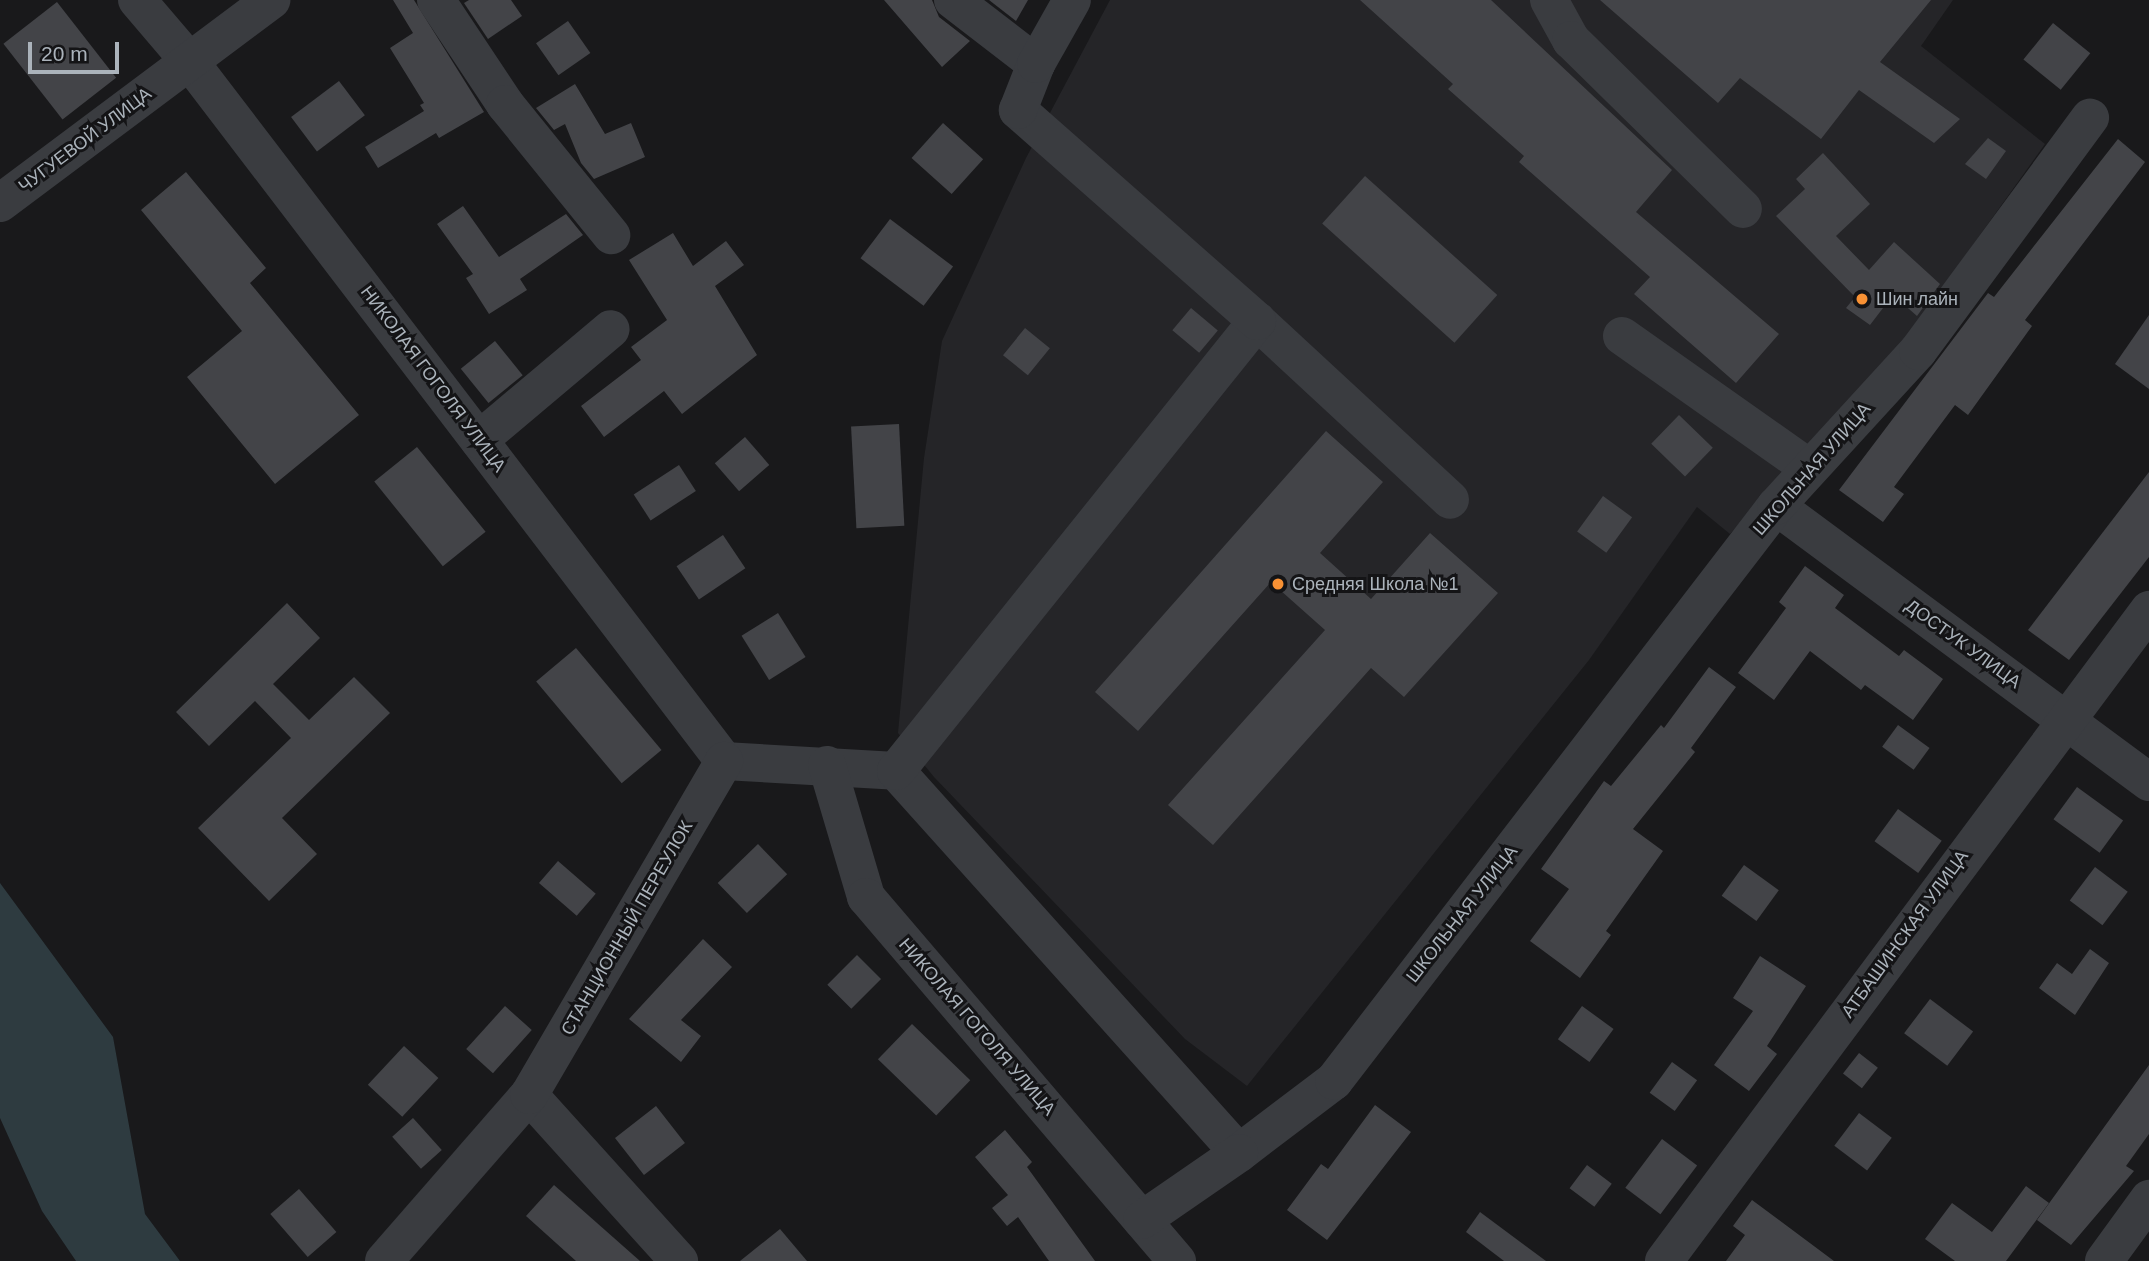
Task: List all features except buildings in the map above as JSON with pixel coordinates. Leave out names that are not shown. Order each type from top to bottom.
[{"type":"street","name":"НИКОЛАЯ ГОГОЛЯ УЛИЦА","points":[[137,0],[190,62],[724,761]]},
{"type":"street","name":"ЧУГУЕВОЙ УЛИЦА","points":[[0,203],[271,0]]},
{"type":"street","points":[[436,0],[505,104],[611,235]]},
{"type":"street","points":[[953,0],[1036,64]]},
{"type":"street","points":[[1072,0],[1036,64],[1017,110],[1257,321],[1450,500]]},
{"type":"street","points":[[1549,0],[1571,40],[1615,87],[1743,209]]},
{"type":"street","name":"ШКОЛЬНАЯ УЛИЦА","points":[[1142,1220],[1239,1153],[1334,1081],[1776,506],[1918,351],[2090,118]]},
{"type":"street","points":[[897,771],[1257,321]]},
{"type":"street","points":[[479,440],[611,330]]},
{"type":"street","points":[[1622,335],[1809,468]]},
{"type":"street","name":"ДОСТУК УЛИЦА","points":[[1776,506],[2149,782]]},
{"type":"street","name":"АТБАШИНСКАЯ УЛИЦА","points":[[1664,1261],[2064,718],[2149,610]]},
{"type":"street","points":[[724,761],[897,771],[1239,1153]]},
{"type":"street","name":"СТАНЦИОННЫЙ ПЕРЕУЛОК","points":[[384,1261],[530,1095],[724,761]]},
{"type":"street","name":"НИКОЛАЯ ГОГОЛЯ УЛИЦА","points":[[827,765],[866,897],[1177,1261]]},
{"type":"street","points":[[530,1095],[679,1261]]},
{"type":"street","points":[[2104,1261],[2149,1199]]},
{"type":"shaded area","name":"Средняя Школа №1","points":[[1110,0],[1953,0],[1921,46],[2045,144],[1905,340],[1730,534],[1697,507],[1589,660],[1247,1086],[1185,1039],[934,777],[898,733],[924,458],[942,341],[1026,158]]},
{"type":"shaded area","points":[[0,883],[113,1037],[145,1214],[180,1261],[76,1261],[42,1211],[0,1118]]},
{"type":"place","name":"Шин лайн","points":[[1862,299]]},
{"type":"place","name":"Средняя Школа №1","points":[[1278,584]]}]
